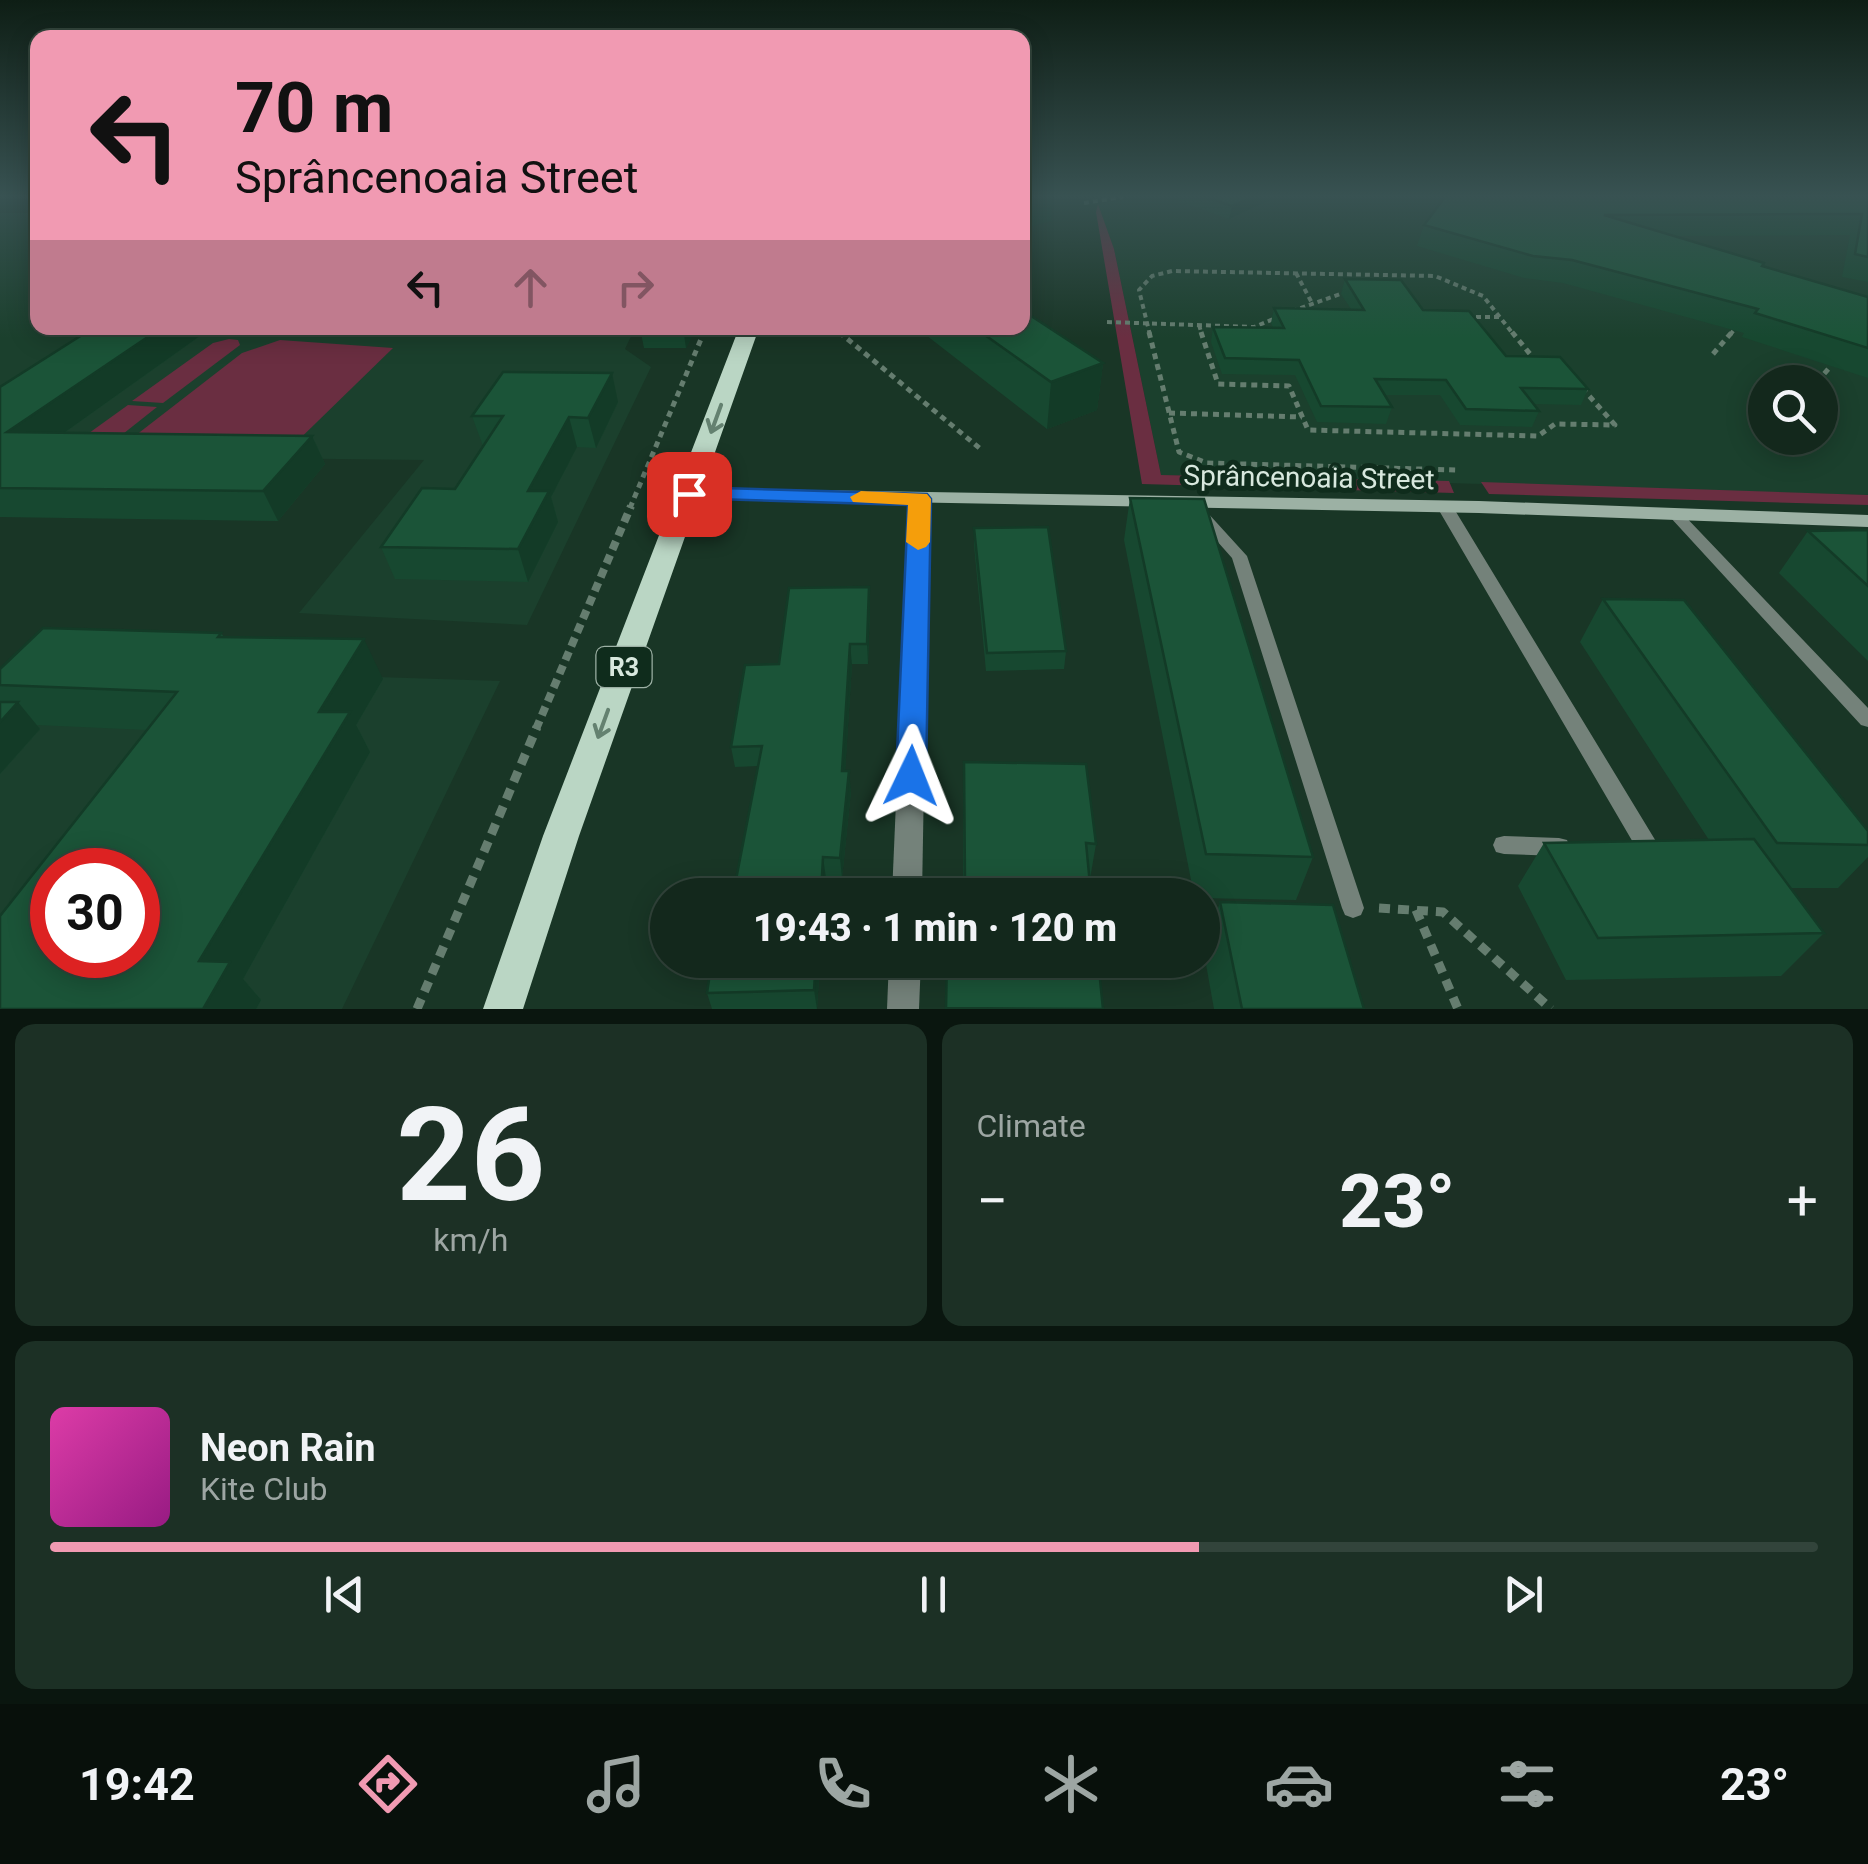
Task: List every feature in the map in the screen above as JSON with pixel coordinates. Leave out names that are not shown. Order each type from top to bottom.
[{"type":"main road","name":"R3","points":[[503,1009],[561,836],[746,335]]},
{"type":"street","name":"Sprâncenoaia Street","points":[[689,494],[1445,506],[1868,521]]},
{"type":"street","points":[[908,878],[919,499]]},
{"type":"street","points":[[904,1009],[905,978]]},
{"type":"lane","points":[[1192,503],[1239,556],[1353,908]]},
{"type":"lane","points":[[1445,506],[1649,850],[1613,849]]},
{"type":"lane","points":[[1676,514],[1868,720]]},
{"type":"lane","points":[[1504,846],[1576,848]]},
{"type":"path","points":[[1456,470],[1206,464],[1179,452],[1139,290],[1148,276],[1158,273],[1435,276],[1474,289],[1530,354]]},
{"type":"path","points":[[1296,273],[1312,302]]},
{"type":"path","points":[[1107,322],[1254,327],[1337,292],[1354,293]]},
{"type":"path","points":[[1461,316],[1500,317]]},
{"type":"path","points":[[1713,354],[1734,332],[1740,319]]},
{"type":"path","points":[[1454,322],[1468,322]]},
{"type":"path","points":[[1198,325],[1218,384],[1289,386],[1308,430],[1538,436],[1555,424],[1614,425],[1577,382]]},
{"type":"path","points":[[416,1009],[703,335]]},
{"type":"path","points":[[842,335],[982,452]]},
{"type":"path","points":[[1170,413],[1302,417]]},
{"type":"path","points":[[1353,908],[1443,912],[1551,1009]]},
{"type":"path","points":[[1416,909],[1458,1009]]},
{"type":"shaded area","points":[[0,244],[30,244],[30,335],[632,335],[625,349],[651,367],[527,625],[299,613],[424,460],[0,455]]},
{"type":"shaded area","points":[[1101,244],[1112,244],[1114,249],[1161,475],[1449,481],[1454,493],[1142,484]]},
{"type":"shaded area","points":[[1112,244],[1868,244],[1868,495],[1161,475]]},
{"type":"shaded area","points":[[238,340],[240,345],[163,403],[132,401],[213,343]]},
{"type":"shaded area","points":[[280,340],[393,348],[280,458],[109,456],[242,353]]},
{"type":"shaded area","points":[[128,405],[157,407],[109,445],[71,446]]},
{"type":"shaded area","points":[[1481,482],[1868,495],[1868,505],[1489,494]]},
{"type":"shaded area","points":[[72,667],[500,681],[342,1009],[0,1009],[0,687]]},
{"type":"building","points":[[1491,244],[1701,244],[1868,297],[1868,348],[1755,313],[1758,309],[1572,260],[1533,256]]},
{"type":"building","points":[[1857,244],[1868,244],[1868,257],[1855,254]]},
{"type":"building","points":[[1345,279],[1401,280],[1423,310],[1469,311],[1506,356],[1560,357],[1588,389],[1521,388],[1539,411],[1466,409],[1446,380],[1375,379],[1392,407],[1321,406],[1299,360],[1225,358],[1213,327],[1284,328],[1274,308],[1364,310]]},
{"type":"building","points":[[1030,315],[1103,363],[1051,382],[985,335],[1030,335]]},
{"type":"building","points":[[82,335],[151,335],[7,432],[312,436],[263,491],[0,488],[0,387]]},
{"type":"building","points":[[503,372],[612,373],[588,418],[569,417],[528,491],[549,491],[518,549],[381,547],[422,488],[455,489],[503,416],[472,416]]},
{"type":"building","points":[[1130,498],[1204,499],[1313,857],[1206,854]]},
{"type":"building","points":[[1048,527],[1066,651],[987,653],[974,528]]},
{"type":"building","points":[[1868,530],[1868,586],[1808,531]]},
{"type":"building","points":[[869,587],[867,644],[850,644],[842,771],[849,771],[840,858],[823,857],[822,878],[736,878],[762,746],[731,747],[745,665],[779,664],[789,588]]},
{"type":"building","points":[[1603,599],[1684,600],[1868,831],[1868,845],[1777,843]]},
{"type":"building","points":[[43,628],[221,633],[218,637],[364,639],[319,712],[350,712],[199,961],[230,962],[203,1009],[0,1009],[0,916],[30,878],[30,978],[160,978],[160,848],[54,848],[177,692],[0,685],[0,669]]},
{"type":"building","points":[[0,702],[18,702],[0,722]]},
{"type":"building","points":[[964,762],[1086,764],[1096,844],[1086,843],[1089,878],[965,878]]},
{"type":"building","points":[[1754,839],[1824,933],[1598,938],[1544,843]]},
{"type":"building","points":[[1220,902],[1333,905],[1364,1009],[1242,1009]]},
{"type":"building","points":[[709,978],[815,978],[814,990],[707,993]]},
{"type":"building","points":[[947,978],[1100,978],[1103,1009],[946,1008]]},
{"type":"slow traffic","points":[[861,497],[919,499],[918,542]]},
{"type":"route","points":[[689,494],[919,499],[911,776]]}]
